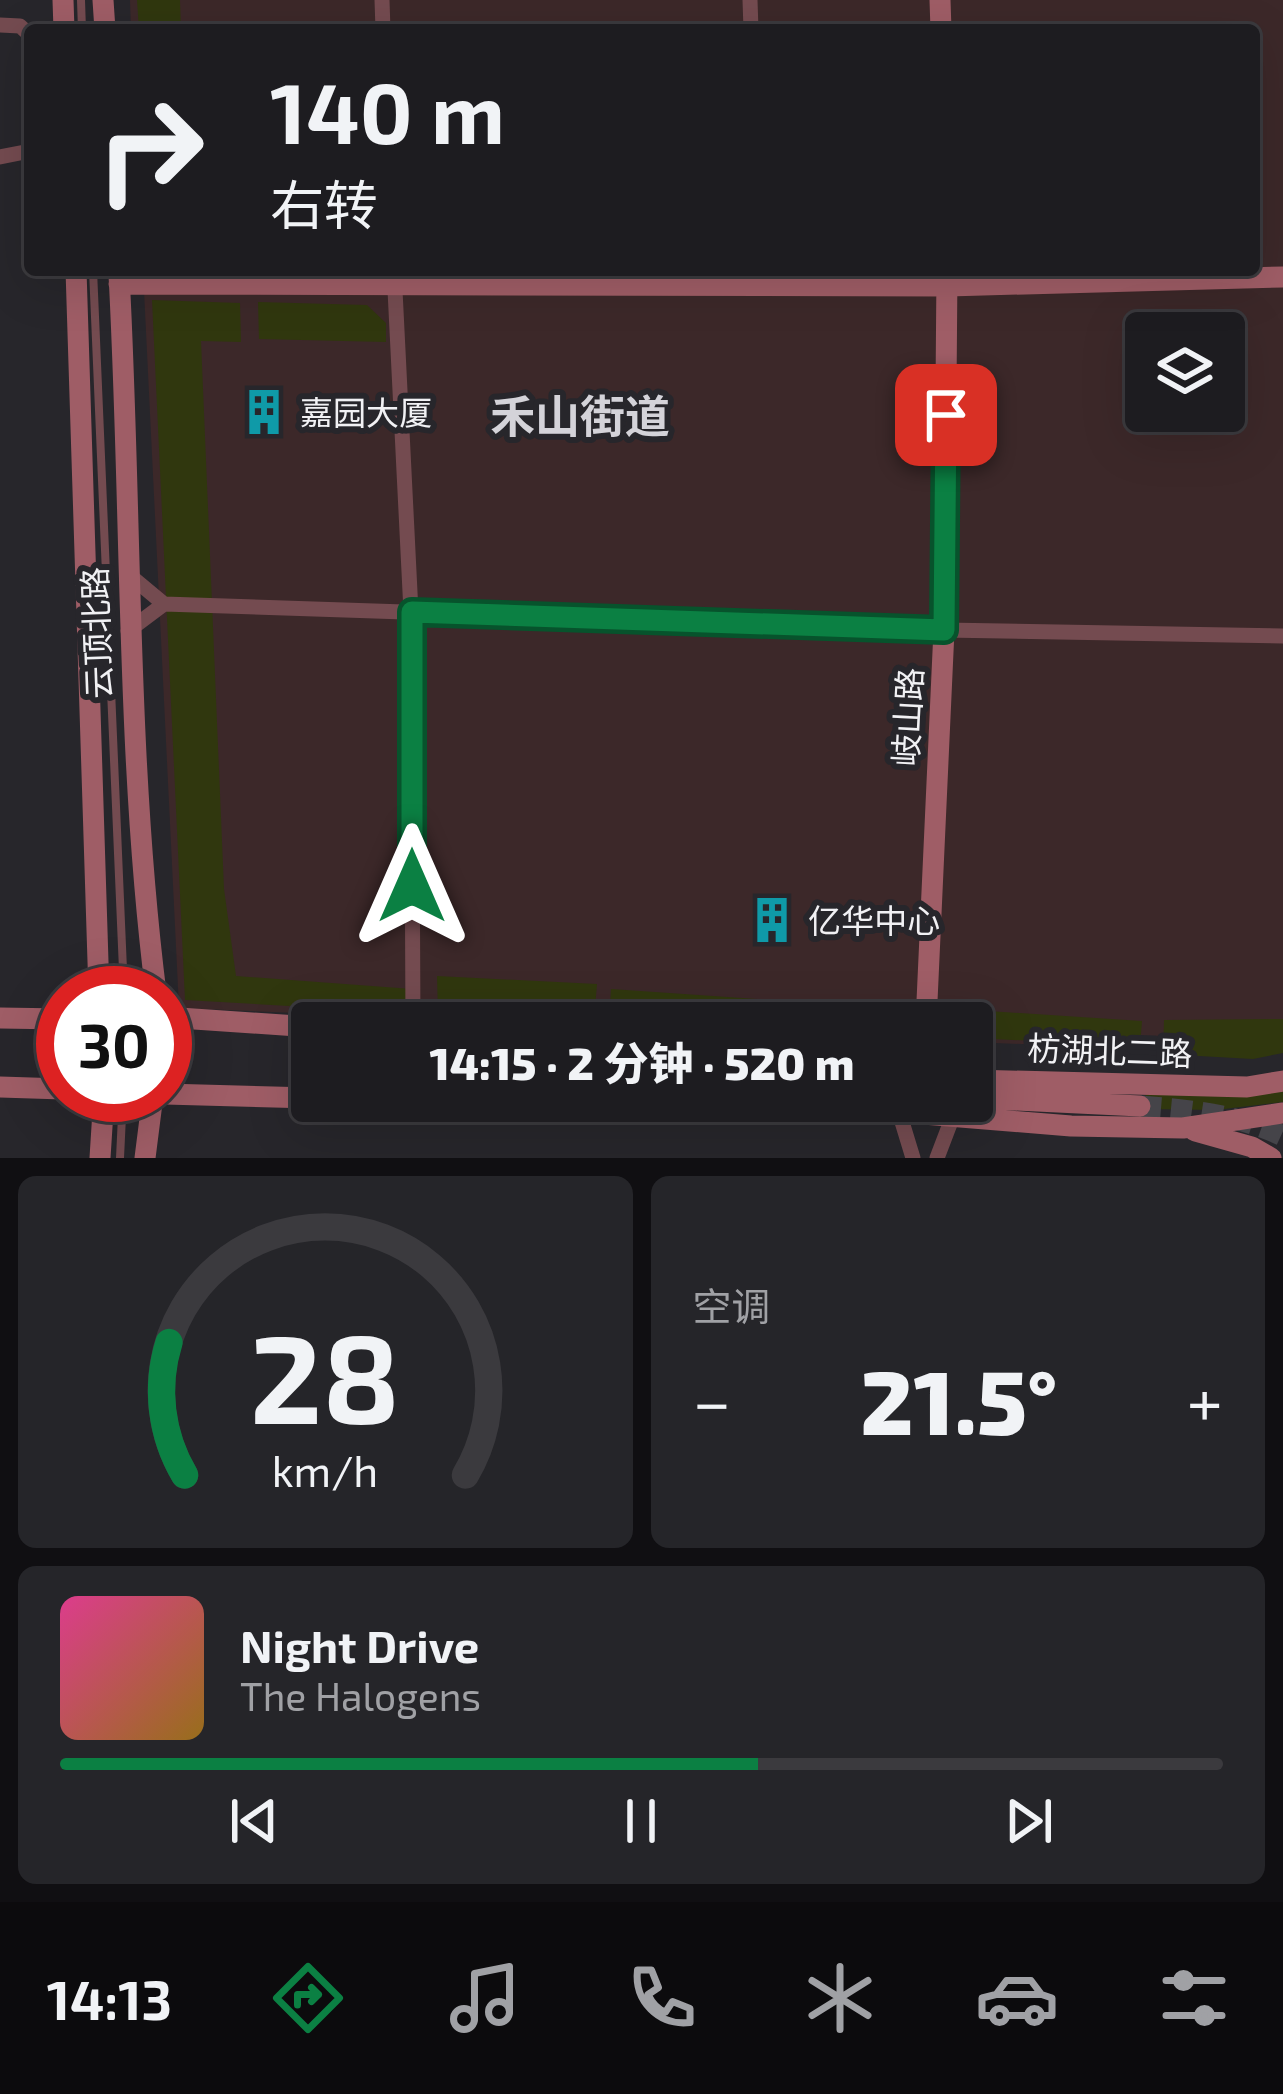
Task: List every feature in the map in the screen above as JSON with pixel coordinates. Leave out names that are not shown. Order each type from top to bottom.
[{"type":"main road","name":"云顶北路","points":[[76,276],[98,966]]},
{"type":"main road","name":"云顶北路","points":[[119,277],[128,632],[144,901],[152,966]]},
{"type":"main road","points":[[119,277],[1283,277]]},
{"type":"main road","name":"岐山路","points":[[927,1002],[944,630],[947,278]]},
{"type":"main road","points":[[0,1018],[36,1019]]},
{"type":"main road","points":[[192,1019],[291,1026]]},
{"type":"main road","name":"枋湖北二路","points":[[993,1081],[1247,1087],[1283,1082]]},
{"type":"main road","points":[[0,1087],[36,1088]]},
{"type":"main road","points":[[192,1095],[291,1097]]},
{"type":"main road","points":[[993,1099],[1140,1106]]},
{"type":"main road","points":[[993,1119],[1183,1128],[1283,1113]]},
{"type":"main road","points":[[100,1158],[102,1122]]},
{"type":"main road","points":[[146,1158],[150,1122]]},
{"type":"main road","points":[[1183,1128],[1252,1147],[1271,1158]]},
{"type":"street","points":[[394,277],[412,612],[412,1002]]},
{"type":"street","points":[[127,572],[164,604],[944,630],[1283,636]]},
{"type":"street","points":[[128,632],[164,604]]},
{"type":"street","points":[[902,1122],[913,1158]]},
{"type":"street","points":[[937,1158],[951,1122]]},
{"type":"lane","points":[[93,276],[123,966]]},
{"type":"lane","points":[[120,1158],[122,1122]]},
{"type":"shaded area","points":[[130,0],[1283,0],[1283,1047],[1254,1054],[993,1043],[993,1002],[291,1002],[291,1013],[192,1009],[192,966],[177,966],[143,276],[1260,276],[1260,24],[131,24]]},
{"type":"green space","points":[[137,0],[180,0],[181,24],[139,24]]},
{"type":"green space","points":[[152,300],[240,303],[241,342],[201,341],[224,889],[236,976],[412,989],[411,1002],[291,1002],[291,1006],[192,1000],[192,966],[183,966]]},
{"type":"green space","points":[[258,302],[367,305],[386,323],[386,342],[259,339]]},
{"type":"green space","points":[[437,976],[597,984],[596,1002],[438,1002]]},
{"type":"green space","points":[[611,989],[801,1002],[610,1002]]},
{"type":"green space","points":[[993,1011],[1142,1021],[1140,1046],[993,1039]]},
{"type":"green space","points":[[1283,1019],[1283,1053],[1253,1059],[1163,1054],[1164,1020]]},
{"type":"green space","points":[[1146,1090],[1283,1090],[1283,1102],[1216,1110],[1145,1109]]},
{"type":"tunnel","points":[[1140,1106],[1230,1118],[1283,1136]]},
{"type":"place","name":"嘉园大厦","points":[[264,412]]},
{"type":"place","name":"亿华中心","points":[[772,920]]},
{"type":"district","name":"禾山街道","points":[[580,415]]},
{"type":"route","points":[[412,886],[412,612],[944,630],[946,415]]}]
